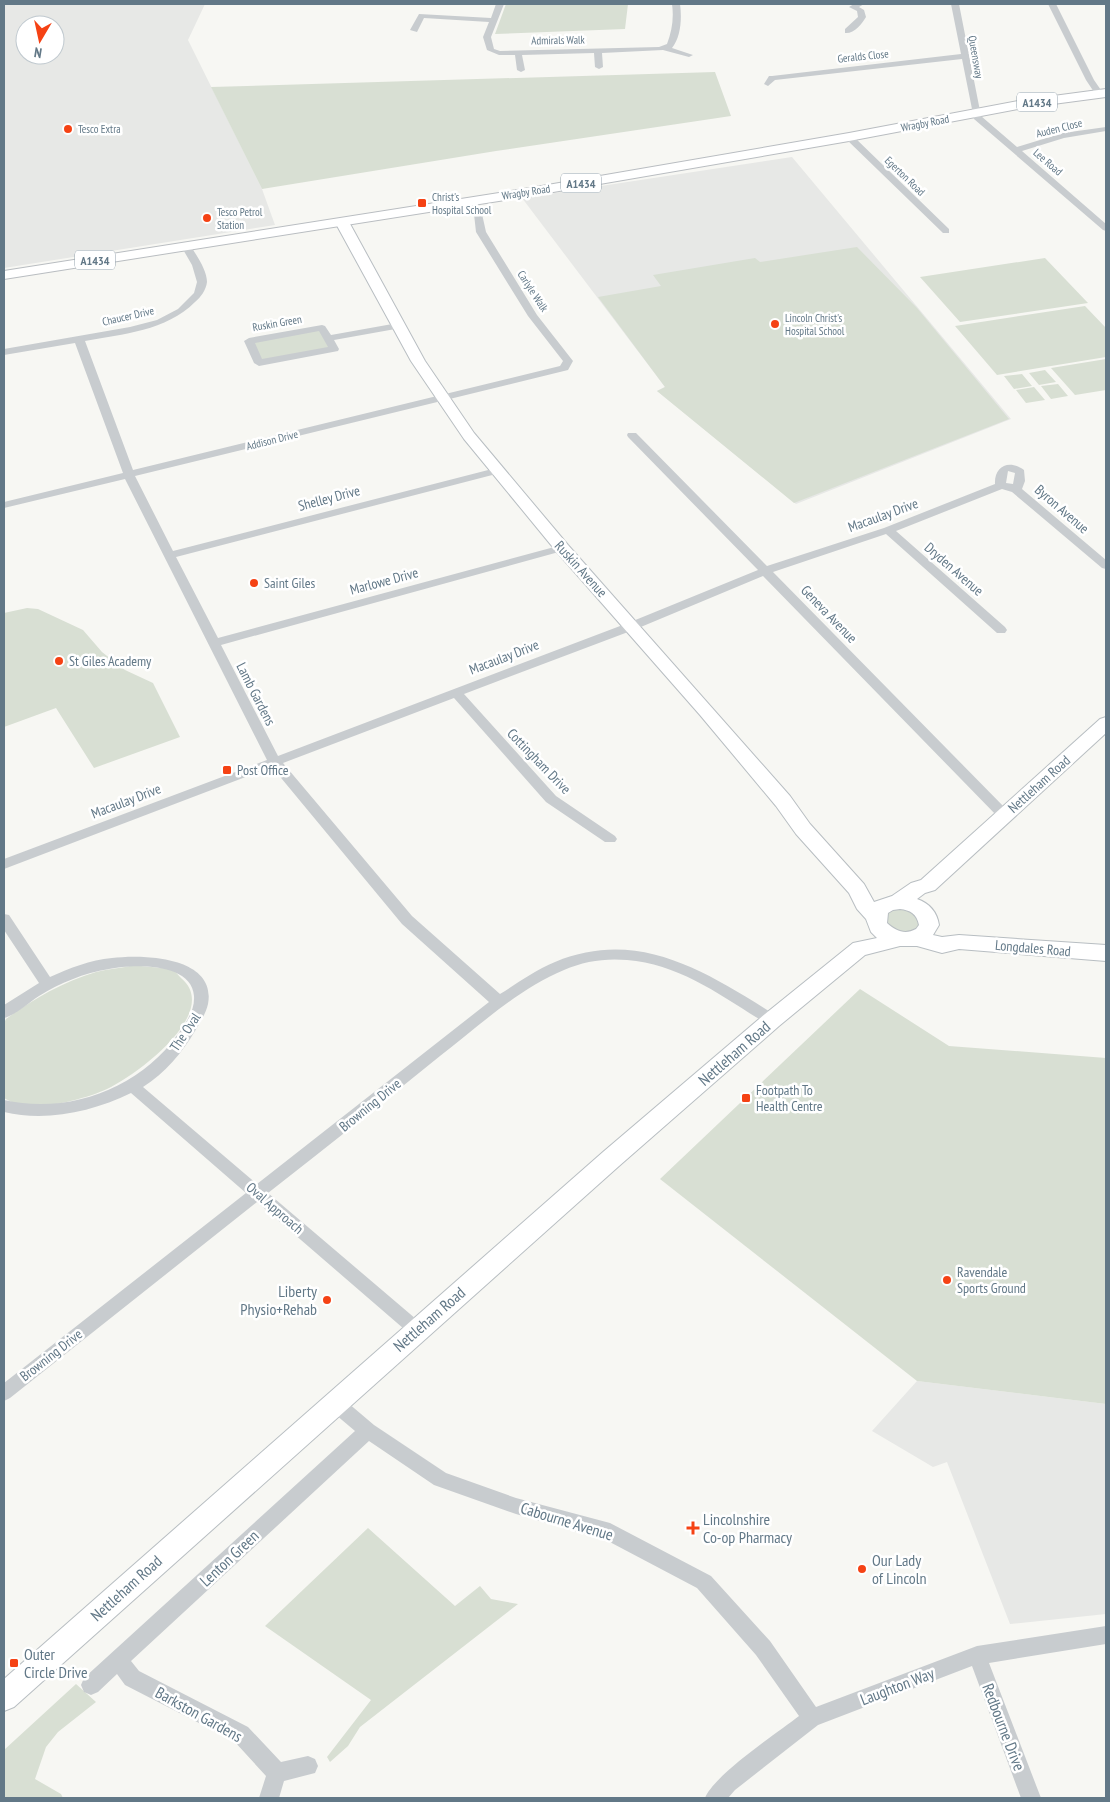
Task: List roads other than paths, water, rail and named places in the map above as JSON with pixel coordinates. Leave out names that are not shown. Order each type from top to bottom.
[{"type":"main road","name":"Wragby Road","points":[[4,275],[468,202],[849,137],[1023,104],[1103,93]]},
{"type":"main road","name":"Ruskin Avenue","points":[[342,222],[398,326],[469,436],[496,471],[632,626],[857,889],[864,904],[877,919]]},
{"type":"main road","name":"Nettleham Road","points":[[895,902],[918,888],[928,885],[1106,723]]},
{"type":"main road","points":[[895,902],[882,908],[877,919],[885,933],[908,939],[926,931],[928,885]]},
{"type":"main road","points":[[857,889],[895,902],[914,904],[959,942]]},
{"type":"main road","name":"Nettleham Road","points":[[860,948],[861,938],[877,919]]},
{"type":"main road","name":"Nettleham Road","points":[[4,1697],[335,1403],[772,1020],[860,948],[874,948],[888,942],[908,939]]},
{"type":"main road","name":"Longdales Road","points":[[908,939],[942,945],[959,942],[1106,953]]},
{"type":"street","points":[[414,30],[423,13],[494,20],[500,4]]},
{"type":"street","points":[[666,47],[675,36],[678,12],[676,4]]},
{"type":"street","name":"Queensway","points":[[955,4],[975,113]]},
{"type":"street","points":[[1052,4],[1090,80],[1103,93]]},
{"type":"street","points":[[848,31],[862,17],[860,6]]},
{"type":"street","name":"Admirals Walk","points":[[494,20],[487,37],[491,50],[499,53],[666,47],[689,55]]},
{"type":"street","name":"Admirals Walk","points":[[598,50],[600,67]]},
{"type":"street","name":"Admirals Walk","points":[[518,52],[521,70]]},
{"type":"street","name":"Geralds Close","points":[[768,84],[772,78],[964,56]]},
{"type":"street","name":"Lee Road","points":[[975,113],[977,117],[1106,228]]},
{"type":"street","name":"Auden Close","points":[[1017,150],[1064,136],[1106,129]]},
{"type":"street","name":"Egerton Road","points":[[849,137],[946,231]]},
{"type":"street","name":"Carlyle Walk","points":[[468,202],[478,214],[481,232],[533,316],[568,361],[564,368],[539,374]]},
{"type":"street","name":"Chaucer Drive","points":[[4,352],[131,330],[160,322],[181,311],[198,294],[202,282],[197,265],[186,246]]},
{"type":"street","points":[[328,338],[398,326]]},
{"type":"street","name":"Ruskin Green","points":[[322,328],[328,338],[334,349],[259,363],[248,341],[322,328]]},
{"type":"street","name":"Lamb Gardens","points":[[79,339],[129,475],[274,761],[407,920],[499,1002]]},
{"type":"street","name":"Addison Drive","points":[[4,506],[539,374]]},
{"type":"street","name":"Geneva Avenue","points":[[632,434],[1004,815]]},
{"type":"street","name":"Byron Avenue","points":[[1001,486],[1000,478],[1005,468],[1016,469],[1020,472],[1020,481],[1016,490],[1106,566]]},
{"type":"street","name":"Shelley Drive","points":[[170,555],[496,471]]},
{"type":"street","points":[[1001,486],[1009,486],[1016,490]]},
{"type":"street","name":"Macaulay Drive","points":[[4,864],[632,626],[765,570],[888,530],[1001,486]]},
{"type":"street","name":"Dryden Avenue","points":[[888,530],[1001,630]]},
{"type":"street","name":"Marlowe Drive","points":[[213,643],[562,548]]},
{"type":"street","name":"Cottingham Drive","points":[[455,692],[551,800],[610,839]]},
{"type":"street","points":[[4,919],[47,984]]},
{"type":"street","name":"Browning Drive","points":[[4,1392],[499,1002],[560,965],[581,958],[607,954],[647,957],[688,970],[772,1020]]},
{"type":"street","name":"The Oval","points":[[4,1013],[20,1000],[47,984],[96,965],[134,960],[172,964],[191,974],[202,992],[201,1009],[183,1040],[163,1062],[132,1086],[84,1104],[47,1111],[14,1109],[4,1106]]},
{"type":"street","name":"Oval Approach","points":[[132,1086],[418,1330]]},
{"type":"street","name":"Cabourne Avenue","points":[[335,1403],[368,1431],[440,1479],[508,1503],[610,1532],[704,1582],[763,1648],[812,1718]]},
{"type":"street","name":"Lenton Green","points":[[91,1685],[368,1431]]},
{"type":"street","name":"Laughton Way","points":[[715,1798],[728,1783],[812,1718],[977,1655],[1106,1636]]},
{"type":"street","name":"Redbourne Drive","points":[[977,1655],[1031,1798]]},
{"type":"street","name":"Barkston Gardens","points":[[119,1660],[132,1678],[241,1734],[277,1774]]},
{"type":"street","points":[[269,1798],[277,1774],[308,1766]]},
{"type":"place","name":"Tesco Extra","points":[[68,129]]},
{"type":"place","name":"Christ's Hospital School","points":[[422,203]]},
{"type":"place","name":"Tesco Petrol Station","points":[[207,218]]},
{"type":"place","name":"Lincoln Christ's Hospital School","points":[[775,324]]},
{"type":"place","name":"Saint Giles","points":[[254,583]]},
{"type":"place","name":"St Giles Academy","points":[[59,661]]},
{"type":"place","name":"Post Office","points":[[227,770]]},
{"type":"place","name":"Footpath To Health Centre","points":[[746,1098]]},
{"type":"place","name":"Ravendale Sports Ground","points":[[947,1280]]},
{"type":"place","name":"Liberty Physio+Rehab","points":[[327,1300]]},
{"type":"place","name":"Lincolnshire Co-op Pharmacy","points":[[693,1528]]},
{"type":"place","name":"Our Lady of Lincoln","points":[[862,1569]]},
{"type":"place","name":"Outer Circle Drive","points":[[14,1663]]}]
